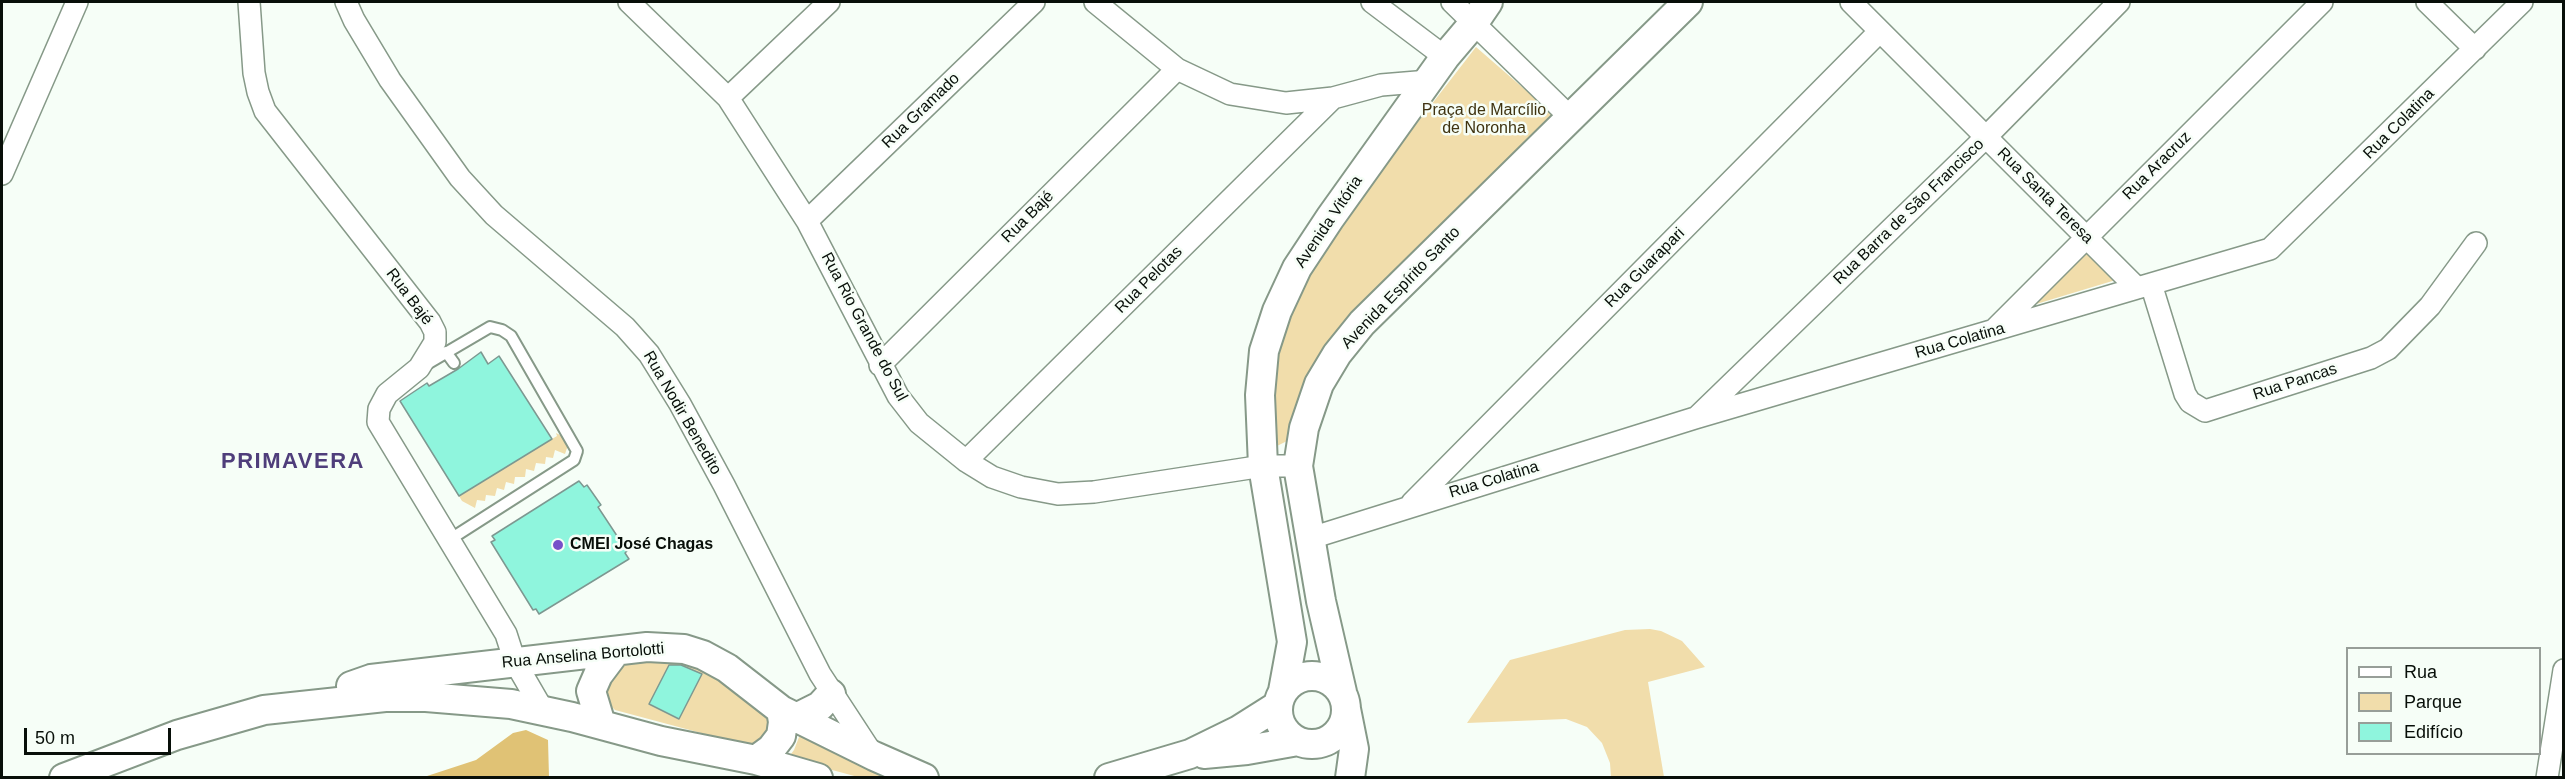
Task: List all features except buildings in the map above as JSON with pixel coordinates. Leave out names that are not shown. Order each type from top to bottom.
[{"type":"street","points":[[2,174],[77,2]]},
{"type":"street","name":"Rua Bajé","points":[[249,2],[255,73],[258,92],[265,111],[430,322],[435,332],[435,342],[419,368],[387,394],[379,408],[378,422],[506,634],[514,662],[544,712]]},
{"type":"street","name":"Rua Nodir Benedito","points":[[346,2],[354,20],[390,80],[460,178],[494,215],[626,327],[649,354],[680,404],[724,485],[831,694],[874,756]]},
{"type":"street","name":"Rua Rio Grande do Sul","points":[[629,2],[728,98],[807,221],[898,396],[919,423],[966,461],[992,477],[1021,487],[1058,494],[1094,492],[1262,458]]},
{"type":"street","points":[[728,98],[829,2]]},
{"type":"street","name":"Rua Gramado","points":[[807,221],[1034,2]]},
{"type":"street","points":[[1095,2],[1177,69],[1230,94],[1286,103],[1333,98],[1382,85],[1429,81]]},
{"type":"street","points":[[1372,2],[1445,57]]},
{"type":"street","points":[[1452,2],[1481,13],[1571,118]]},
{"type":"street","name":"Avenida Espírito Santo","points":[[1350,777],[1354,749],[1321,601],[1298,466],[1304,428],[1319,384],[1337,354],[1362,323],[1688,2]]},
{"type":"street","name":"Rua Santa Teresa","points":[[1851,2],[2086,237],[2144,286]]},
{"type":"street","name":"Rua Barra de São Francisco","points":[[1695,418],[1986,137],[2119,2]]},
{"type":"street","name":"Rua Aracruz","points":[[1992,332],[2322,2]]},
{"type":"street","points":[[2427,2],[2475,49]]},
{"type":"street","name":"Rua Colatina","points":[[1311,538],[1695,418],[2260,253],[2279,243],[2522,2]]},
{"type":"street","name":"Avenida Vitória","points":[[1280,698],[1292,642],[1262,458],[1260,395],[1264,351],[1277,311],[1297,268],[1445,57],[1481,13]]},
{"type":"street","name":"Rua Guarapari","points":[[1410,506],[1880,31]]},
{"type":"street","name":"Rua Bajé","points":[[880,365],[1177,69]]},
{"type":"street","name":"Rua Pelotas","points":[[966,461],[1333,98]]},
{"type":"street","name":"Rua Pancas","points":[[2144,286],[2185,394],[2190,402],[2205,411],[2371,358],[2388,349],[2430,306],[2476,243]]},
{"type":"street","points":[[1262,458],[1298,466]]},
{"type":"street","name":"Rua Anselina Bortolotti","points":[[64,777],[177,735],[284,706],[371,679],[647,646],[693,652],[727,668],[789,714],[874,756],[924,777]]},
{"type":"street","points":[[601,724],[591,691],[598,675],[616,651]]},
{"type":"street","points":[[2547,777],[2564,670]]},
{"type":"street","points":[[1109,777],[1190,754],[1239,730],[1280,698],[1292,681],[1305,675],[1319,676],[1333,681],[1344,701],[1345,721],[1338,733],[1326,741],[1190,754]]},
{"type":"street","points":[[756,760],[779,741],[789,714],[820,706],[831,694]]},
{"type":"street","name":"Rua Anselina Bortolotti","points":[[284,706],[426,697],[511,704],[601,724],[661,741],[756,760],[818,777]]},
{"type":"street","points":[[1280,698],[1279,720],[1286,733],[1335,755],[1342,762],[1350,777]]},
{"type":"lane","points":[[419,368],[490,327],[502,330],[511,336],[577,451],[574,460],[449,540]]},
{"type":"lane","points":[[446,352],[453,363]]},
{"type":"green space","name":"Praça de Marcílio de Noronha","points":[[1476,47],[1560,120],[1370,297],[1293,438],[1267,451],[1267,397],[1286,312],[1338,225]]},
{"type":"green space","points":[[2087,249],[2119,279],[2033,305]]},
{"type":"green space","points":[[556,433],[566,438],[568,445],[565,454],[555,450],[553,458],[546,457],[545,464],[536,463],[534,471],[526,469],[525,477],[515,477],[514,484],[506,482],[504,490],[497,488],[495,496],[486,495],[485,501],[477,500],[475,508],[462,501],[459,496],[557,436]]},
{"type":"green space","points":[[1625,630],[1661,631],[1682,641],[1705,667],[1648,682],[1664,777],[1611,777],[1610,763],[1602,743],[1587,727],[1566,719],[1467,723],[1510,660]]},
{"type":"green space","points":[[628,652],[711,669],[776,719],[761,749],[615,710],[609,704],[603,688]]},
{"type":"green space","points":[[801,732],[885,777],[858,777],[788,758]]},
{"type":"shaded area","points":[[526,730],[548,740],[549,777],[424,777],[476,760],[513,733]]},
{"type":"place","name":"CMEI José Chagas","points":[[558,545]]},
{"type":"district","name":"PRIMAVERA","points":[[293,462]]}]
